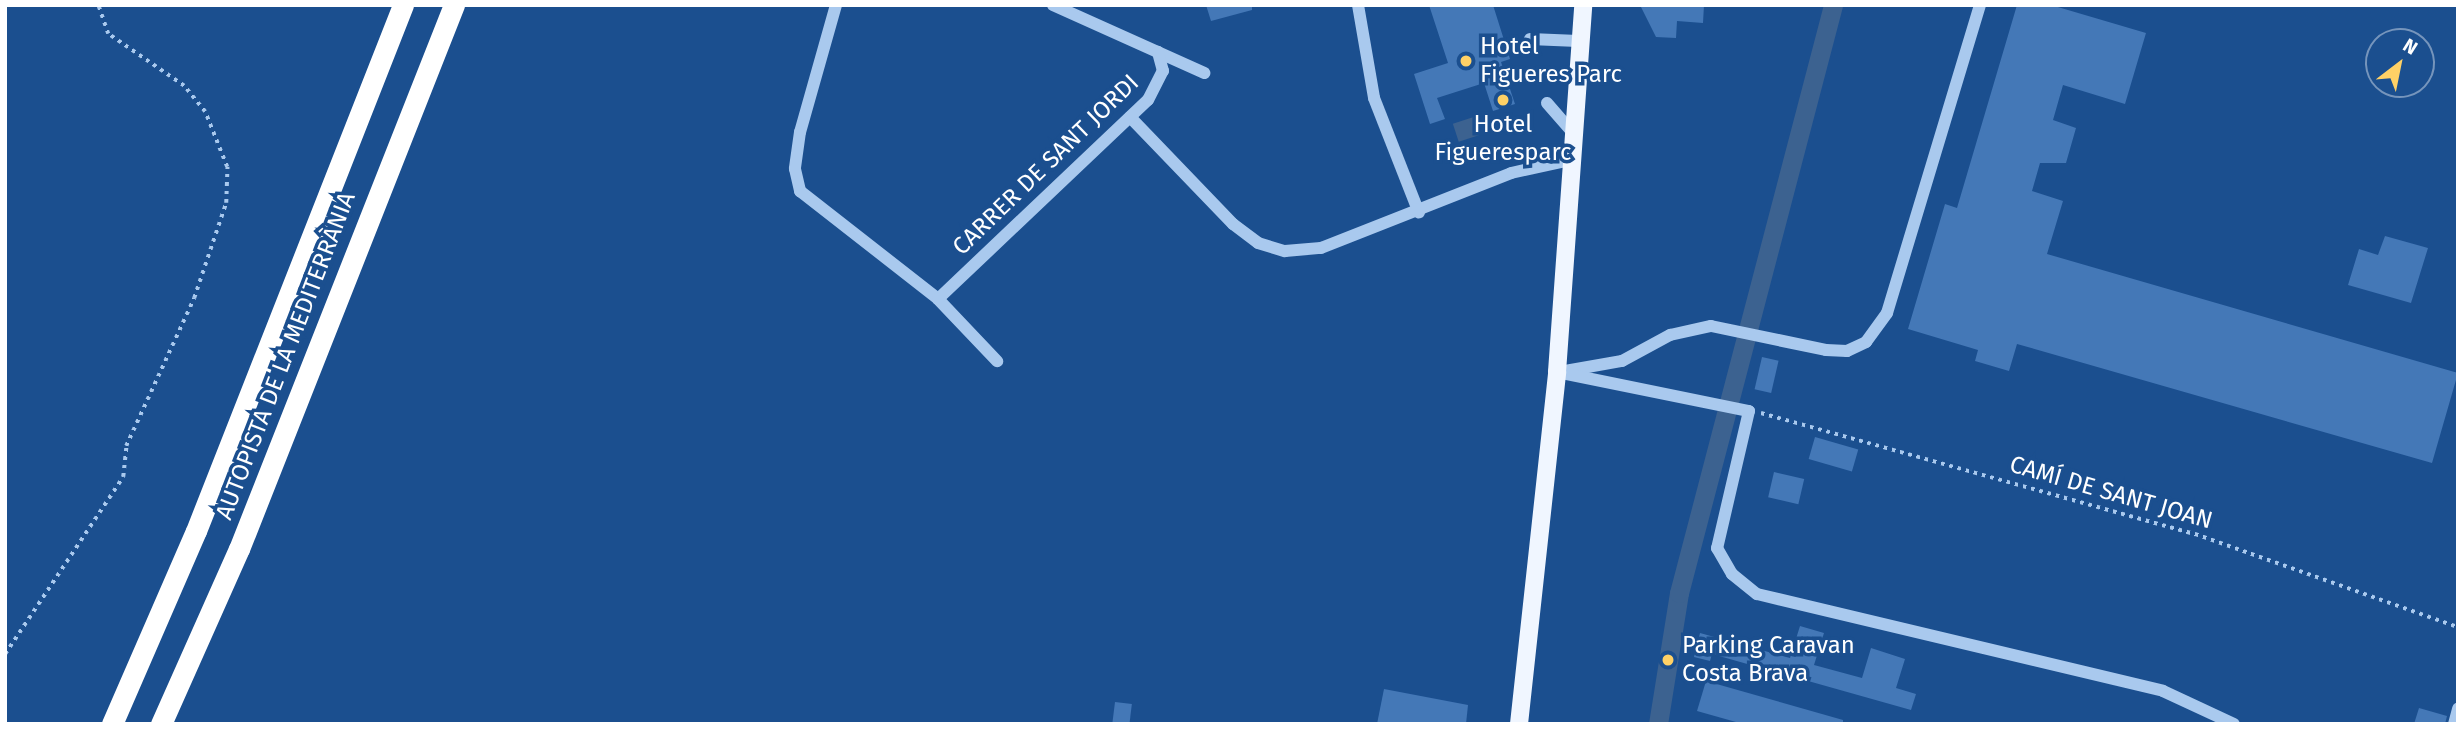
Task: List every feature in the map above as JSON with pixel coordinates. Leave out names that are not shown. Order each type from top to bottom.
[{"type":"highway","name":"AUTOPISTA DE LA MEDITERRÀNIA","points":[[112,724],[196,531],[403,5]]},
{"type":"highway","name":"AUTOPISTA DE LA MEDITERRÀNIA","points":[[161,724],[249,524],[454,5]]},
{"type":"main road","points":[[1519,724],[1557,372],[1578,41],[1583,5]]},
{"type":"street","points":[[836,5],[800,132],[795,169],[800,191],[938,299],[997,361]]},
{"type":"street","points":[[1053,5],[1204,73]]},
{"type":"street","points":[[1358,5],[1374,98],[1419,213]]},
{"type":"street","points":[[1557,372],[1622,361],[1670,335],[1711,326],[1826,350],[1847,351],[1866,342],[1887,313],[1980,5]]},
{"type":"street","points":[[1530,39],[1578,41]]},
{"type":"street","name":"CARRER DE SANT JORDI","points":[[938,299],[1130,117],[1159,85],[1158,52]]},
{"type":"street","points":[[1547,103],[1572,132]]},
{"type":"street","points":[[1130,117],[1233,224],[1271,247],[1321,248],[1419,213],[1511,173],[1570,160]]},
{"type":"street","points":[[1557,372],[1749,411],[1717,548],[1732,574],[1757,594],[2164,691],[2234,724]]},
{"type":"street","points":[[2454,724],[2458,709]]},
{"type":"path","points":[[5,654],[123,477],[126,446],[194,298],[226,203],[227,167],[205,112],[184,86],[108,34],[97,5]]},
{"type":"path","name":"CAMÍ DE SANT JOAN","points":[[1749,411],[2195,534],[2458,627]]},
{"type":"water","points":[[1489,112],[1495,130],[1459,142],[1453,124]]},
{"type":"building","points":[[1206,5],[1252,5],[1252,10],[1211,21]]},
{"type":"building","points":[[1429,5],[1493,5],[1510,59],[1501,62],[1515,104],[1493,111],[1484,83],[1437,98],[1445,119],[1430,124],[1414,74],[1448,63]]},
{"type":"building","points":[[1640,5],[1704,5],[1703,23],[1677,21],[1676,38],[1656,37]]},
{"type":"building","points":[[2017,5],[2051,5],[2146,33],[2125,104],[2063,85],[2053,120],[2076,128],[2066,163],[2040,163],[2032,191],[2063,201],[2047,254],[2458,373],[2432,463],[2017,344],[2009,371],[1975,361],[1978,350],[1908,329],[1945,204],[1957,208]]},
{"type":"building","points":[[2385,236],[2428,248],[2411,303],[2348,285],[2359,249],[2378,255]]},
{"type":"building","points":[[1762,357],[1779,361],[1771,393],[1755,389]]},
{"type":"building","points":[[1815,437],[1858,449],[1852,472],[1809,459]]},
{"type":"building","points":[[1774,472],[1804,479],[1798,504],[1768,497]]},
{"type":"building","points":[[1800,626],[1824,633],[1814,665],[1862,678],[1871,648],[1905,659],[1896,688],[1916,694],[1911,710],[1712,654],[1710,661],[1694,657],[1700,633],[1790,658]]},
{"type":"building","points":[[1706,681],[1843,720],[1843,724],[1743,724],[1697,711]]},
{"type":"building","points":[[1384,689],[1468,705],[1466,724],[1377,724]]},
{"type":"building","points":[[1115,702],[1132,704],[1129,724],[1112,724]]},
{"type":"building","points":[[2419,708],[2447,716],[2445,724],[2414,724]]},
{"type":"waterway","points":[[1658,724],[1679,593],[1833,5]]},
{"type":"place","name":"Hotel Figueres Parc","points":[[1466,61]]},
{"type":"place","name":"Hotel Figueresparc","points":[[1503,100]]},
{"type":"place","name":"Parking Caravan Costa Brava","points":[[1668,660]]}]
